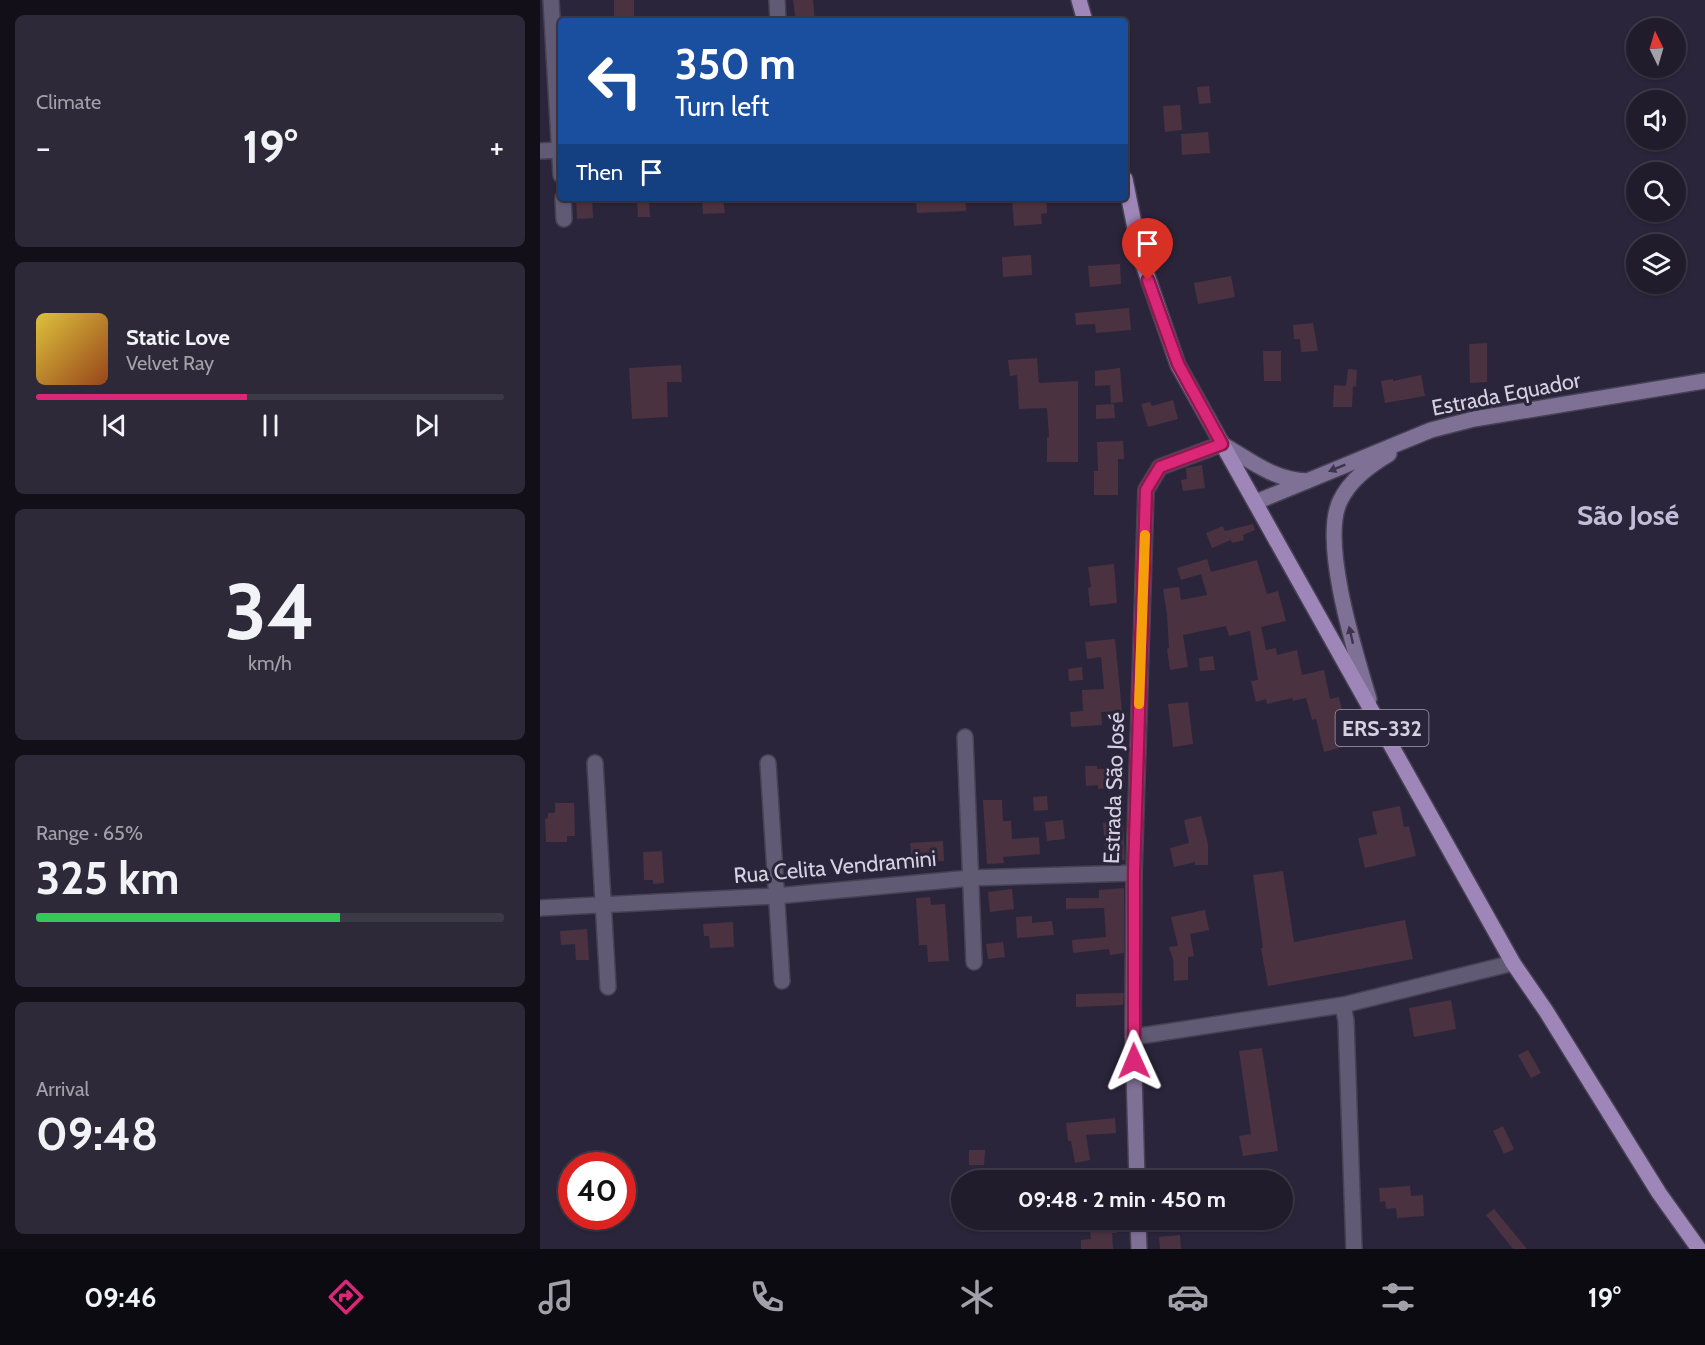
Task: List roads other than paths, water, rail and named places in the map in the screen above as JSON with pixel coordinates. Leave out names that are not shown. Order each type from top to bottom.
[{"type":"main road","points":[[1079,0],[1084,18]]},
{"type":"main road","name":"ERS-332","points":[[1128,194],[1141,258],[1178,364],[1513,963],[1546,1011],[1659,1193],[1699,1249]]},
{"type":"street","points":[[551,0],[558,117]]},
{"type":"street","points":[[777,0],[778,18]]},
{"type":"street","points":[[540,151],[558,150]]},
{"type":"street","points":[[562,201],[564,219]]},
{"type":"street","name":"Estrada Equador","points":[[1256,502],[1431,430],[1474,419],[1705,381]]},
{"type":"street","points":[[1373,711],[1351,639],[1333,545],[1338,503],[1353,480],[1386,455],[1431,430]]},
{"type":"street","points":[[1222,444],[1266,471],[1283,478],[1307,481]]},
{"type":"street","name":"Estrada São José","points":[[1137,1170],[1133,1037],[1134,873],[1146,490],[1160,467],[1222,444]]},
{"type":"street","points":[[965,737],[974,962]]},
{"type":"street","points":[[595,763],[608,987]]},
{"type":"street","points":[[768,763],[782,981]]},
{"type":"street","name":"Rua Celita Vendramini","points":[[540,908],[776,896],[971,878],[1134,873]]},
{"type":"street","points":[[1133,1037],[1343,1005],[1513,963]]},
{"type":"street","points":[[1343,1005],[1346,1021],[1354,1249]]},
{"type":"street","points":[[1138,1230],[1139,1249]]},
{"type":"district","name":"São José","points":[[1628,515]]}]
